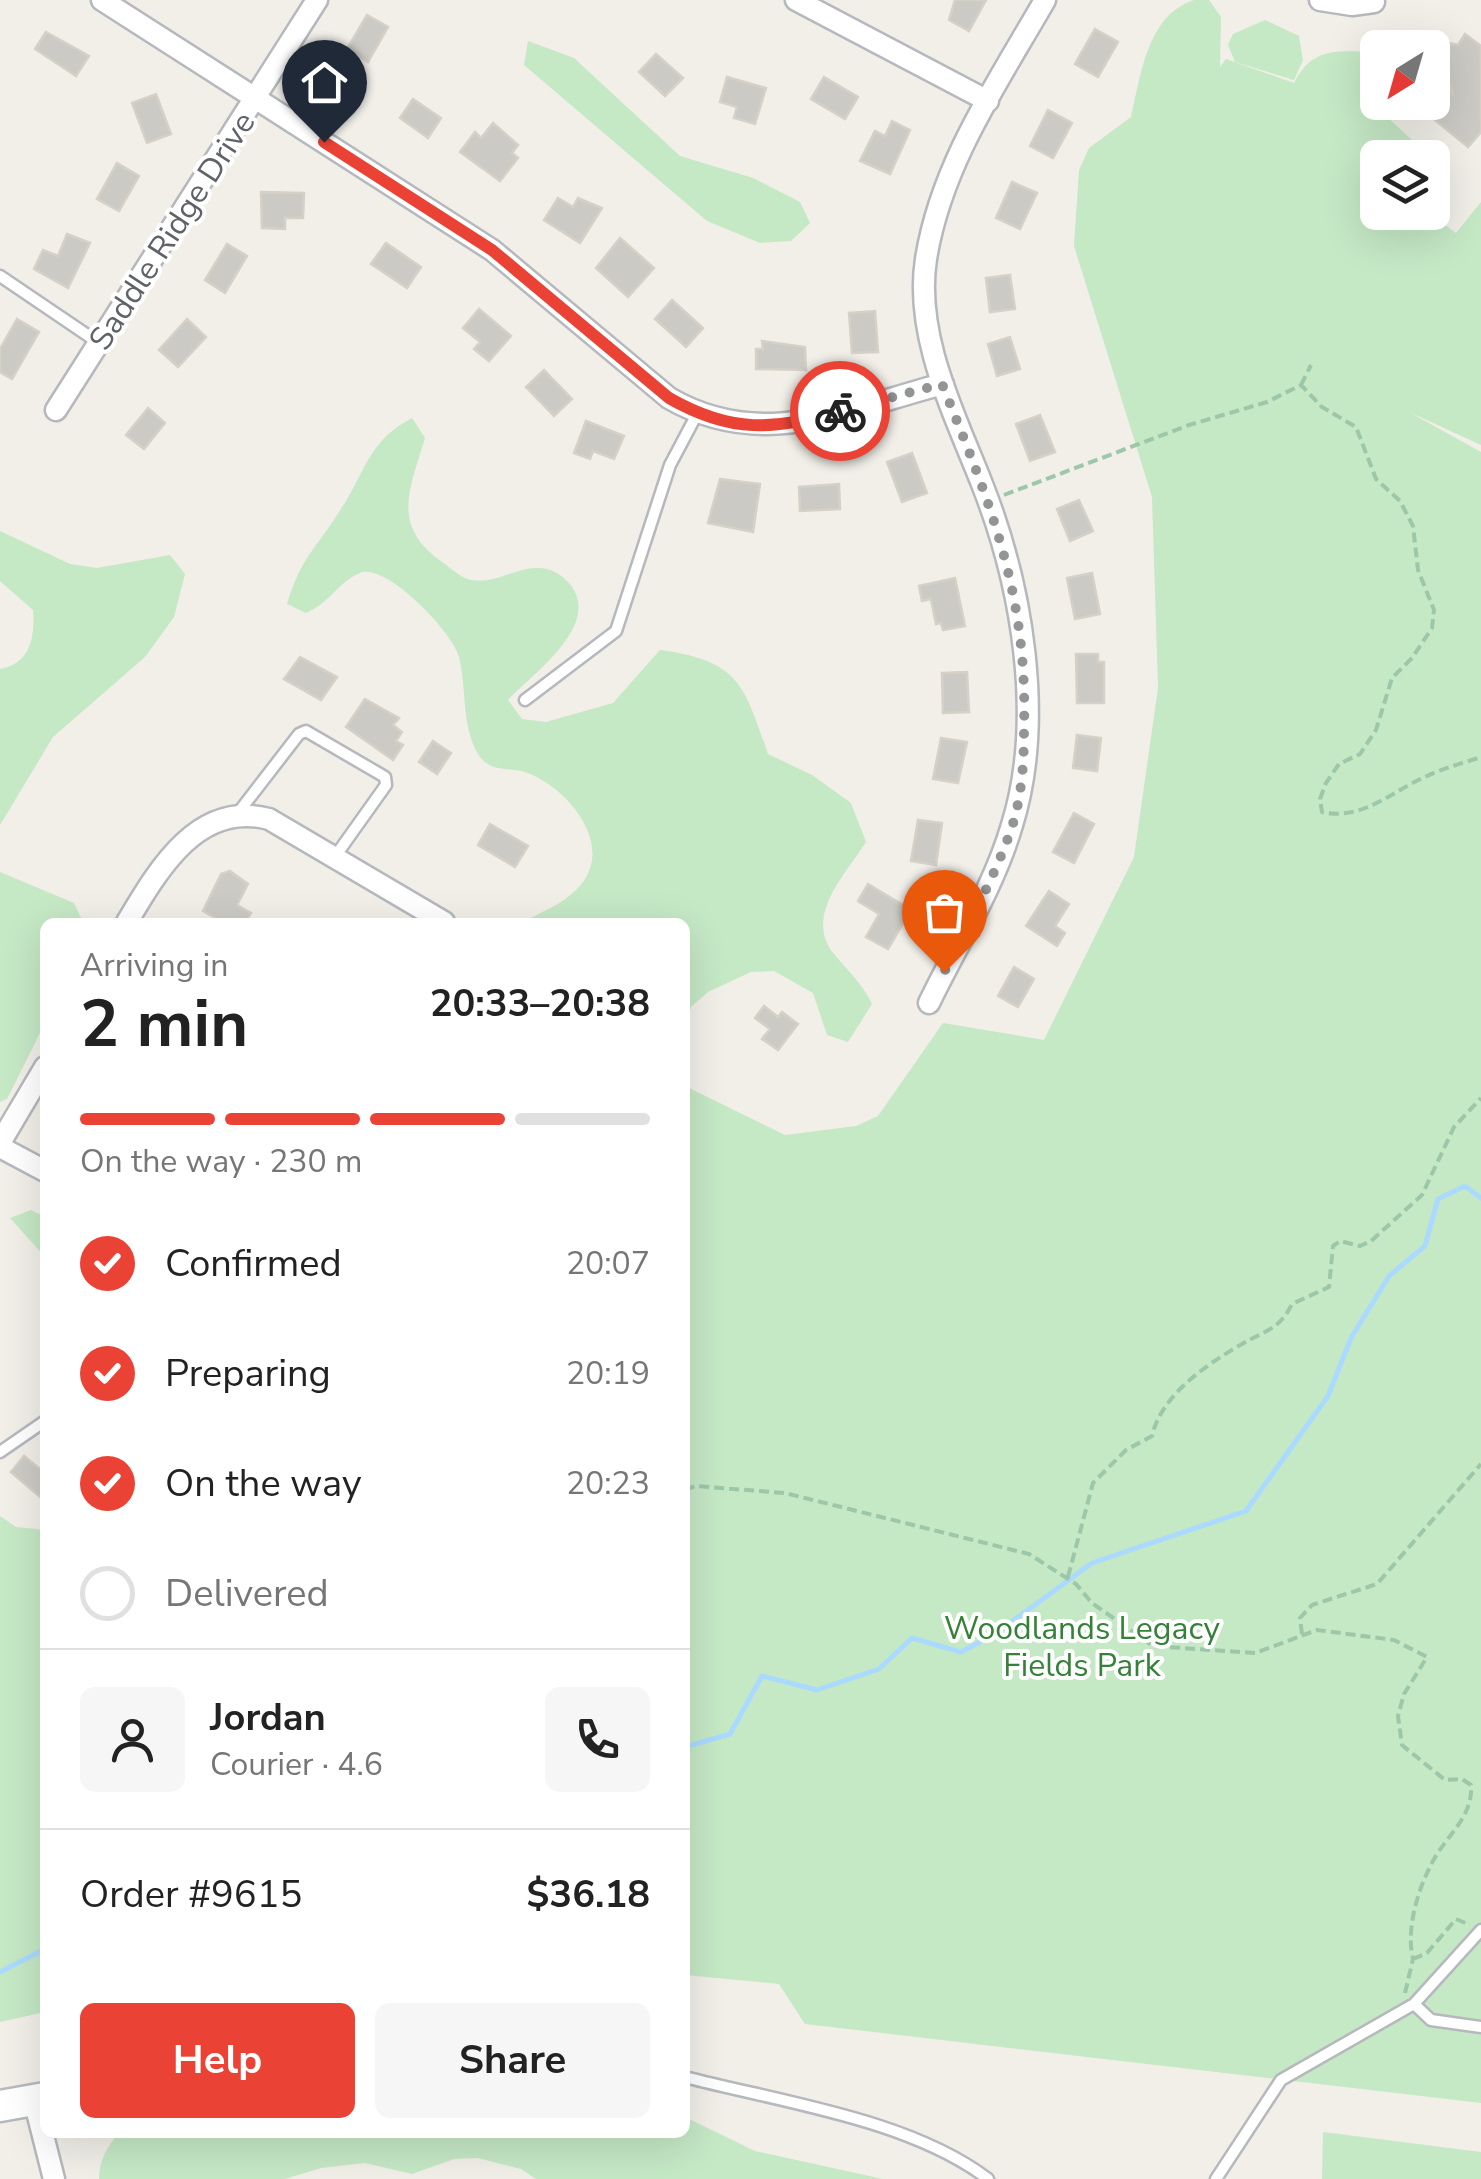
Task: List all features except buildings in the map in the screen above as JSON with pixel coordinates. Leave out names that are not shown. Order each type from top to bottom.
[{"type":"street","points":[[102,0],[492,250],[669,398],[697,414],[752,427],[781,427],[942,384]]},
{"type":"street","name":"Saddle Ridge Drive","points":[[56,410],[318,0]]},
{"type":"street","points":[[796,0],[988,101]]},
{"type":"street","points":[[929,1003],[1005,843],[1023,774],[1026,664],[1018,599],[989,501],[942,384],[926,303],[926,262],[942,193],[1045,0]]},
{"type":"street","points":[[1320,0],[1352,6],[1378,1]]},
{"type":"street","points":[[129,918],[153,880],[182,845],[206,826],[238,814],[268,820],[437,918]]},
{"type":"street","points":[[40,1076],[0,1145],[40,1167]]},
{"type":"street","points":[[0,2106],[40,2099]]},
{"type":"street","points":[[47,2138],[54,2179]]},
{"type":"lane","points":[[0,276],[100,343]]},
{"type":"lane","points":[[525,700],[616,631],[670,466],[697,414]]},
{"type":"lane","points":[[238,814],[299,734],[306,731],[324,738],[384,778],[386,785],[334,858]]},
{"type":"lane","points":[[0,1452],[40,1425]]},
{"type":"lane","points":[[1216,2179],[1281,2080],[1414,2004],[1480,1931]]},
{"type":"lane","points":[[1414,2004],[1430,2020],[1481,2026]]},
{"type":"lane","points":[[690,2078],[896,2133],[960,2158],[988,2179]]},
{"type":"path","points":[[989,501],[1151,439],[1267,402],[1301,385],[1311,365]]},
{"type":"path","points":[[1301,385],[1322,406],[1356,427],[1376,479],[1400,501],[1414,526],[1418,570],[1434,610],[1432,628],[1412,658],[1392,678],[1376,730],[1360,754],[1340,764],[1326,783],[1320,798],[1322,812],[1341,816],[1358,811],[1424,776],[1481,757]]},
{"type":"path","points":[[1068,1578],[1093,1484],[1126,1450],[1152,1436],[1156,1414],[1198,1372],[1270,1331],[1285,1319],[1292,1304],[1329,1288],[1333,1246],[1340,1241],[1360,1246],[1371,1241],[1422,1196],[1454,1127],[1481,1098]]},
{"type":"path","points":[[1302,1634],[1300,1618],[1312,1605],[1377,1584],[1481,1464]]},
{"type":"path","points":[[690,1488],[785,1494],[880,1514],[1029,1554],[1068,1578],[1092,1603],[1153,1646],[1255,1653],[1317,1630],[1418,1648],[1427,1656],[1404,1694],[1398,1716],[1402,1746],[1446,1780],[1462,1779],[1472,1785],[1465,1816],[1436,1856],[1408,1938],[1413,1959],[1404,1992],[1414,2004]]},
{"type":"path","points":[[1413,1959],[1428,1953],[1456,1920],[1480,1931]]},
{"type":"green space","name":"Woodlands Legacy Fields Park","points":[[1194,0],[1209,0],[1221,17],[1220,67],[1226,59],[1294,83],[1316,58],[1360,52],[1360,120],[1391,120],[1412,140],[1360,140],[1360,230],[1450,229],[1456,233],[1481,202],[1481,445],[1409,412],[1481,452],[1481,2103],[805,2024],[779,1984],[690,1975],[690,1088],[785,1135],[856,1126],[878,1116],[943,1023],[1044,1040],[1134,857],[1158,688],[1152,497],[1074,246],[1079,170],[1089,148],[1131,117],[1149,49],[1166,19]]},
{"type":"green space","points":[[1265,20],[1299,36],[1303,60],[1294,80],[1235,62],[1228,45],[1233,34]]},
{"type":"green space","points":[[528,41],[574,58],[680,156],[753,178],[800,202],[810,223],[791,241],[760,243],[707,221],[524,65]]},
{"type":"green space","points":[[412,418],[425,438],[408,505],[415,534],[426,548],[461,576],[476,581],[526,569],[550,570],[569,583],[577,599],[578,615],[572,631],[548,662],[508,700],[522,719],[546,722],[613,703],[660,650],[687,655],[708,661],[735,681],[745,694],[768,754],[812,775],[851,803],[866,842],[831,896],[823,925],[834,954],[872,1004],[848,1042],[827,1035],[813,993],[774,971],[751,972],[708,992],[690,1011],[690,918],[531,918],[558,904],[588,874],[590,839],[583,821],[558,791],[525,772],[488,764],[478,754],[469,731],[459,657],[445,632],[401,588],[371,572],[352,577],[306,613],[287,604],[304,563],[341,509],[369,458],[397,427]]},
{"type":"green space","points":[[0,531],[70,564],[97,568],[170,555],[185,574],[174,617],[145,657],[53,737],[0,825],[0,669],[25,655],[32,639],[33,610],[0,581]]},
{"type":"green space","points":[[0,872],[74,903],[81,918],[40,918],[40,1033],[7,1099],[0,1102]]},
{"type":"green space","points":[[31,1210],[40,1214],[40,1251],[10,1218]]},
{"type":"green space","points":[[0,1516],[16,1527],[40,1529],[40,2013],[0,2022]]},
{"type":"green space","points":[[690,2119],[755,2151],[883,2179],[536,2179],[521,2169],[478,2158],[454,2159],[412,2174],[365,2163],[321,2168],[285,2179],[99,2179],[104,2154],[115,2138],[690,2138]]},
{"type":"green space","points":[[1323,2132],[1481,2152],[1481,2179],[1322,2179]]},
{"type":"waterway","points":[[690,1746],[730,1734],[762,1676],[817,1690],[879,1669],[912,1638],[961,1652],[995,1634],[1092,1563],[1246,1511],[1328,1396],[1351,1338],[1389,1276],[1425,1246],[1438,1199],[1465,1186],[1481,1198]]},
{"type":"waterway","points":[[0,1972],[40,1952]]},
{"type":"way so far","points":[[840,411],[942,384],[996,518],[1018,599],[1026,664],[1023,774],[1012,825],[944,972]]},
{"type":"route","points":[[324,142],[492,250],[669,398],[697,414],[752,427],[781,427],[840,411]]}]
